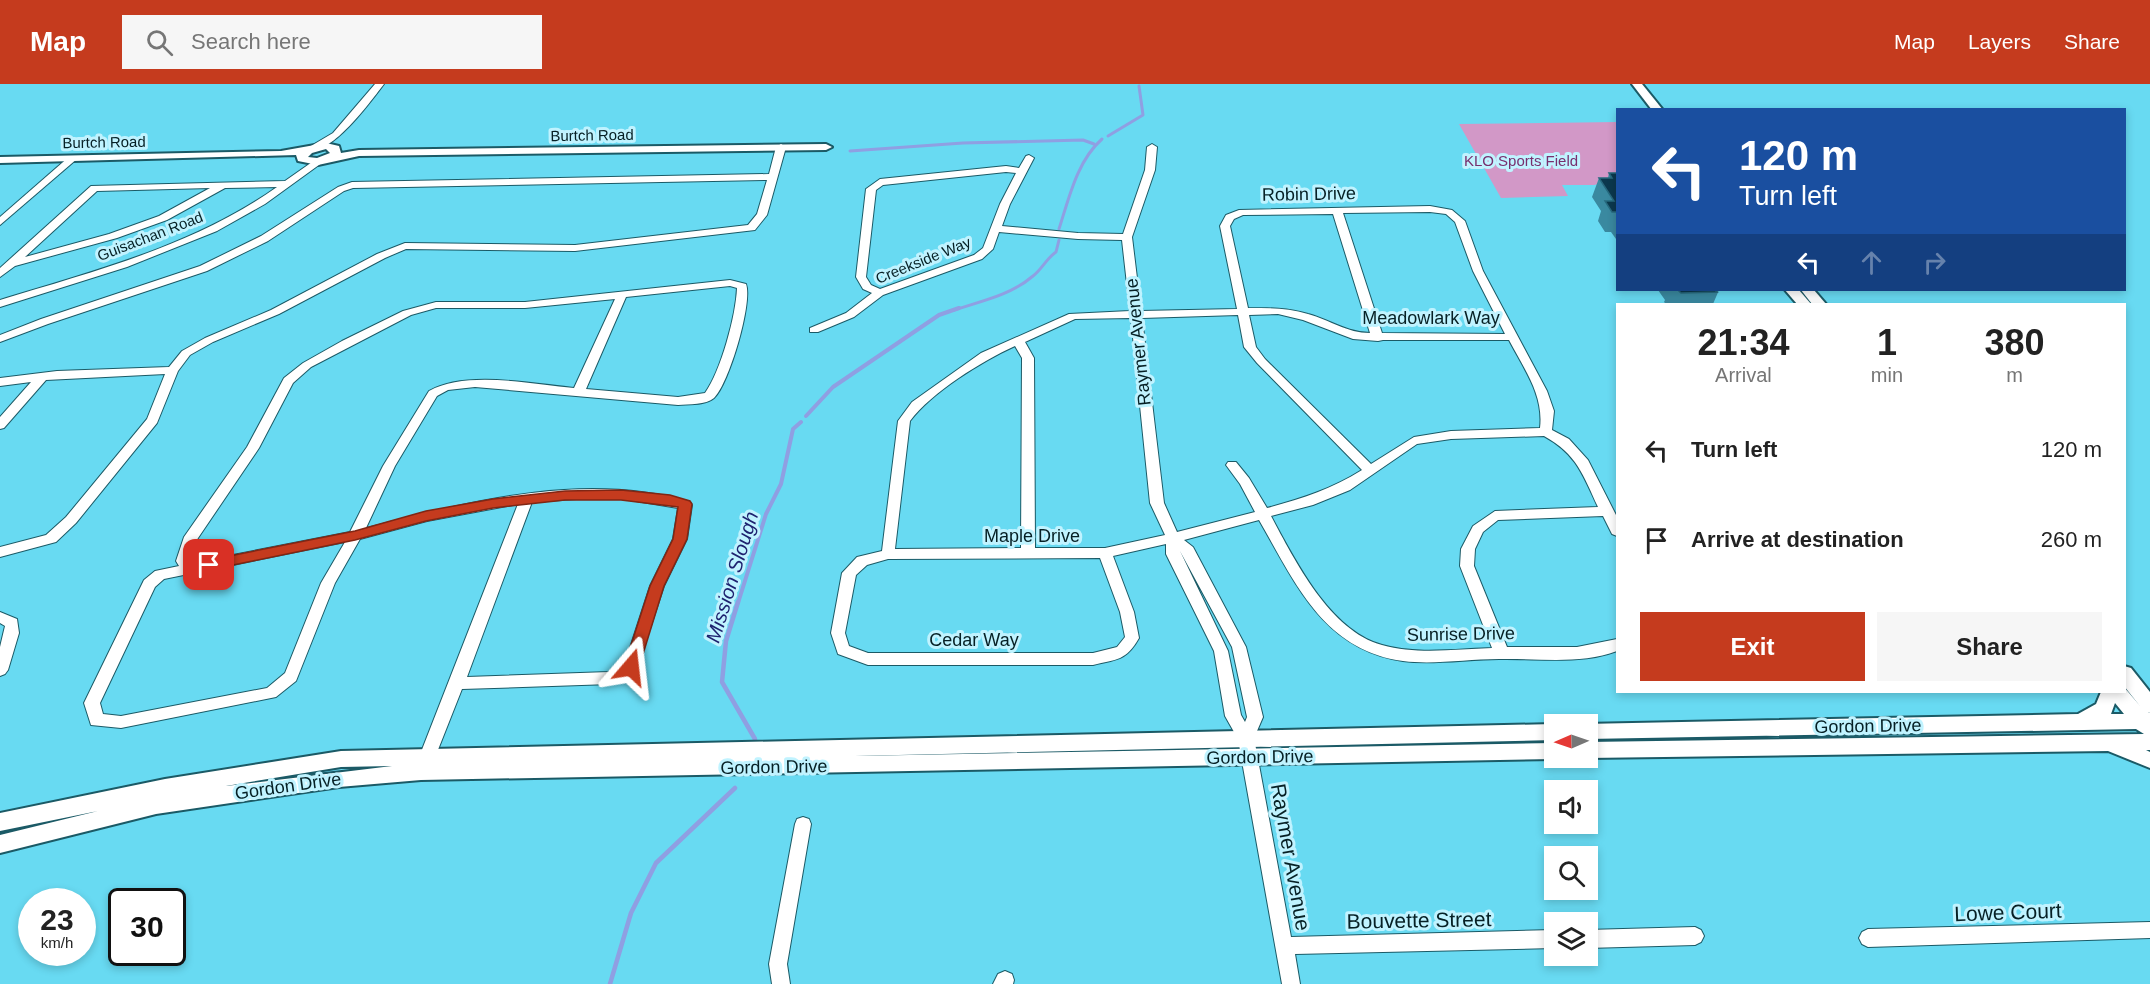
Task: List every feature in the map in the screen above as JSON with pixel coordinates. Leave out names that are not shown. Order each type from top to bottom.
[{"type":"main road","points":[[1626,84],[1645,108]]},
{"type":"main road","points":[[1637,84],[1656,108]]},
{"type":"main road","name":"Burtch Road","points":[[335,152],[826,147]]},
{"type":"main road","points":[[307,155],[335,152]]},
{"type":"main road","points":[[307,155],[318,162],[335,152]]},
{"type":"main road","name":"Burtch Road","points":[[0,160],[307,155]]},
{"type":"main road","points":[[1793,291],[1803,303]]},
{"type":"main road","points":[[1808,291],[1819,303]]},
{"type":"main road","points":[[2126,674],[2150,688]]},
{"type":"main road","points":[[2126,677],[2148,720]]},
{"type":"main road","points":[[2077,722],[2104,709],[2110,693]]},
{"type":"main road","points":[[2118,693],[2148,720]]},
{"type":"main road","name":"Gordon Drive","points":[[1598,731],[2148,720]]},
{"type":"main road","name":"Gordon Drive","points":[[0,822],[165,788],[341,759],[423,765],[1248,747],[1544,732]]},
{"type":"main road","name":"Gordon Drive","points":[[1598,750],[2150,742]]},
{"type":"main road","points":[[2104,743],[2150,760]]},
{"type":"main road","name":"Gordon Drive","points":[[1248,747],[1544,751]]},
{"type":"main road","name":"Gordon Drive","points":[[0,844],[156,805],[423,765]]},
{"type":"street","points":[[300,174],[307,155],[336,135],[380,84]]},
{"type":"street","points":[[335,152],[336,135]]},
{"type":"street","points":[[0,552],[51,539],[70,520],[153,420],[172,370],[186,353],[209,340],[275,312],[405,246],[575,248],[751,228],[762,215],[781,147]]},
{"type":"street","name":"Raymer Avenue","points":[[1152,147],[1153,165],[1133,212],[1127,237],[1157,503],[1173,538],[1173,554],[1221,651],[1233,716],[1248,747],[1291,984]]},
{"type":"street","points":[[0,222],[73,158]]},
{"type":"street","name":"Creekside Way","points":[[814,330],[850,315],[879,293],[978,257],[988,249],[998,229],[1005,204],[1029,158]]},
{"type":"street","name":"Guisachan Road","points":[[0,304],[126,263],[186,240],[243,214],[318,162]]},
{"type":"street","points":[[879,293],[867,287],[861,277],[871,189],[879,182],[1006,169],[1023,171]]},
{"type":"street","points":[[0,339],[184,276],[232,255],[272,236],[341,189],[352,185],[772,177]]},
{"type":"street","points":[[0,274],[94,188],[285,184]]},
{"type":"street","points":[[11,264],[133,229],[162,218],[224,185]]},
{"type":"street","name":"Robin Drive","points":[[1370,470],[1260,361],[1250,346],[1225,226],[1230,217],[1242,212],[1431,208],[1449,212],[1460,221],[1478,271],[1514,337],[1548,411],[1546,432]]},
{"type":"street","points":[[1337,210],[1353,259],[1360,292],[1377,338]]},
{"type":"street","points":[[998,229],[1078,236],[1127,237]]},
{"type":"street","points":[[188,569],[183,561],[189,540],[253,448],[288,381],[307,365],[408,313],[436,305],[525,305],[730,283],[742,286],[742,304],[719,382],[710,396],[678,401],[475,383],[445,387],[433,394],[389,466],[355,536],[328,583],[291,677],[271,693],[121,722],[97,720],[92,704],[149,584],[160,575],[355,536],[426,516],[493,503],[565,495],[621,495],[670,500],[685,504],[680,539],[657,586],[631,667],[611,678],[457,683]]},
{"type":"street","points":[[579,391],[622,295]]},
{"type":"street","name":"Meadowlark Way","points":[[888,554],[904,422],[916,405],[985,355],[1073,316],[1243,310],[1278,311],[1306,317],[1353,336],[1377,338],[1514,337]]},
{"type":"street","points":[[1018,340],[1028,358],[1028,554]]},
{"type":"street","points":[[0,382],[42,377],[172,370]]},
{"type":"street","points":[[0,425],[42,377]]},
{"type":"street","points":[[1173,538],[1263,516],[1345,488],[1414,441],[1450,435],[1546,432],[1565,442],[1582,460],[1616,529]]},
{"type":"street","name":"Sunrise Drive","points":[[1232,465],[1248,483],[1263,516],[1317,606],[1340,631],[1370,648],[1402,655],[1573,652],[1610,649],[1616,646]]},
{"type":"street","points":[[423,765],[457,683],[526,500]]},
{"type":"street","points":[[1502,653],[1467,566],[1468,549],[1478,529],[1495,516],[1607,511]]},
{"type":"street","name":"Maple Drive","points":[[888,554],[1105,553],[1173,538]]},
{"type":"street","name":"Cedar Way","points":[[888,554],[862,561],[849,573],[838,633],[843,650],[868,659],[1093,659],[1122,652],[1132,638],[1127,612],[1105,553]]},
{"type":"street","points":[[0,617],[12,623],[12,633],[0,670]]},
{"type":"street","points":[[781,984],[778,964],[803,824]]},
{"type":"street","name":"Lowe Court","points":[[1868,938],[2150,930]]},
{"type":"street","points":[[1598,939],[1695,936]]},
{"type":"street","name":"Bouvette Street","points":[[1284,946],[1544,939]]},
{"type":"green space","name":"KLO Sports Field","points":[[1616,122],[1616,180],[1594,185],[1562,185],[1568,196],[1501,198],[1459,124]]},
{"type":"building","points":[[1609,173],[1616,173],[1616,212],[1612,212],[1605,201],[1614,201],[1599,178],[1612,178]]},
{"type":"building","points":[[1679,291],[1717,292],[1681,293]]},
{"type":"waterway","name":"Mission Slough","points":[[1108,136],[1143,115],[1139,86]]},
{"type":"waterway","name":"Mission Slough","points":[[1059,229],[1080,169],[1093,148],[1102,139]]},
{"type":"waterway","points":[[850,151],[963,143],[1083,140],[1094,144]]},
{"type":"waterway","name":"Mission Slough","points":[[954,310],[996,297],[1024,283],[1056,252],[1059,240]]},
{"type":"waterway","name":"Mission Slough","points":[[806,416],[833,387],[939,315],[959,308]]},
{"type":"waterway","name":"Mission Slough","points":[[738,603],[766,514],[781,484],[793,429],[801,422]]},
{"type":"waterway","name":"Mission Slough","points":[[738,602],[726,641],[722,682],[755,739]]},
{"type":"waterway","name":"Mission Slough","points":[[610,984],[631,913],[656,863],[735,788]]},
{"type":"route","points":[[209,565],[355,536],[426,516],[493,503],[565,495],[621,495],[670,500],[685,504],[680,539],[657,586],[631,667]]}]
